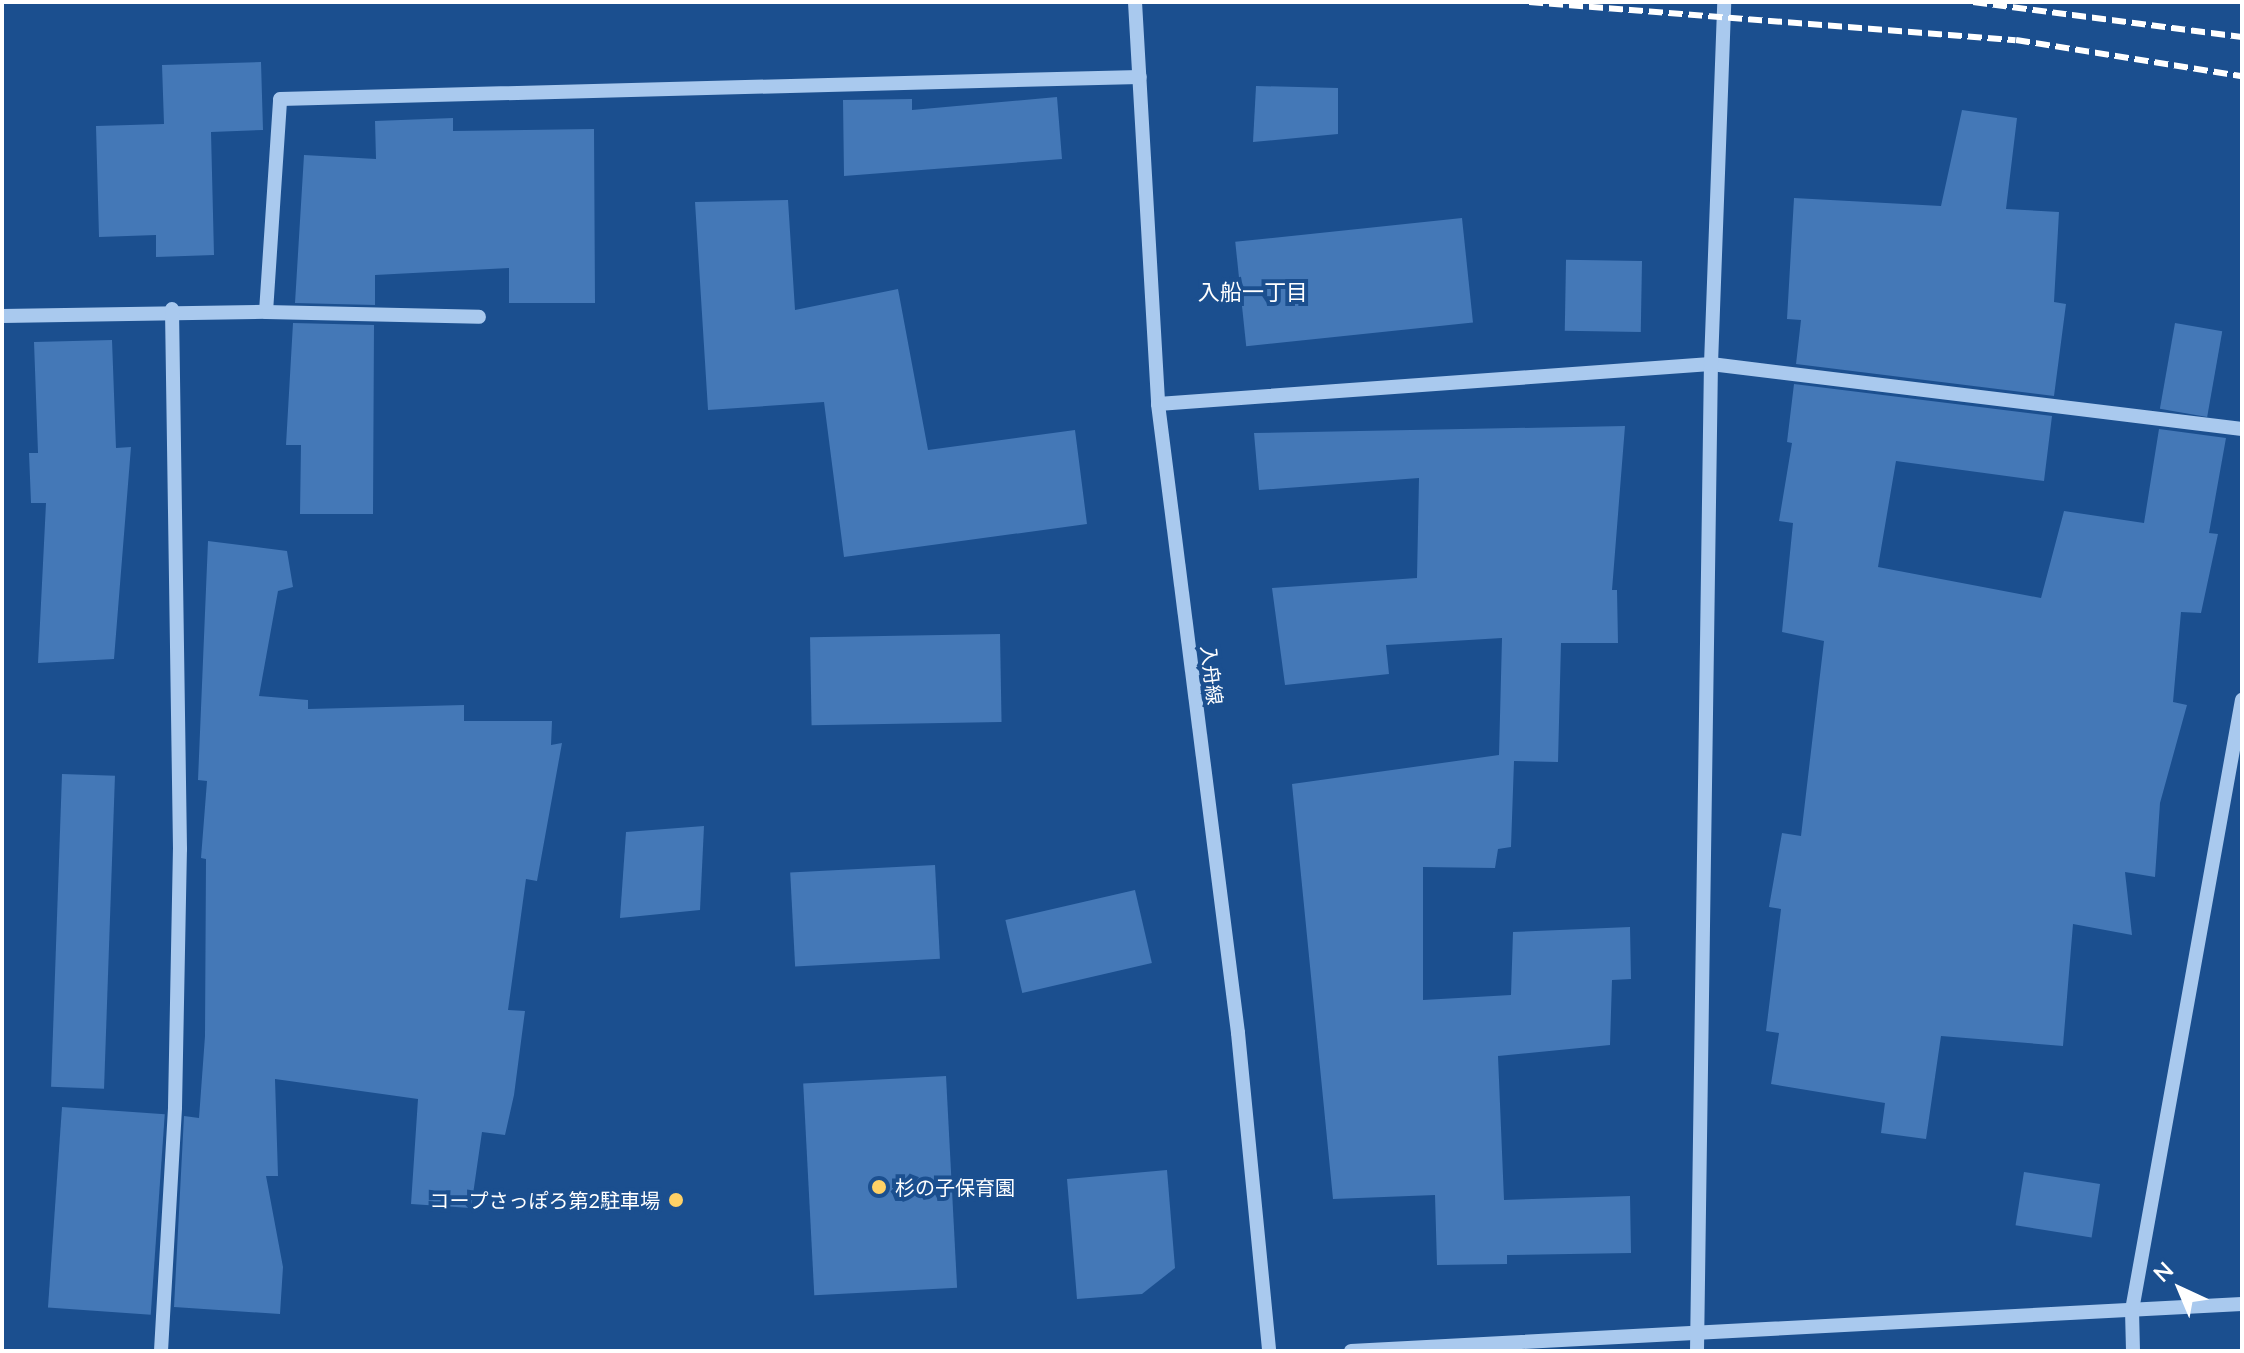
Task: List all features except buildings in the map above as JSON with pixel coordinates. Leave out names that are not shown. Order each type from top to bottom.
[{"type":"street","name":"入舟線","points":[[1135,2],[1158,404],[1238,1033],[1269,1351]]},
{"type":"street","points":[[1697,1351],[1711,364],[1724,2]]},
{"type":"street","points":[[266,312],[280,99],[1140,77]]},
{"type":"street","points":[[161,1351],[175,1107],[180,849],[172,309]]},
{"type":"street","points":[[2,316],[172,309],[479,317]]},
{"type":"street","points":[[1158,404],[1711,364],[2242,429]]},
{"type":"street","points":[[2133,1351],[2132,1310],[2242,700]]},
{"type":"street","points":[[1351,1351],[2242,1304]]},
{"type":"railway","points":[[1529,2],[2016,40],[2242,76]]},
{"type":"railway","points":[[1973,2],[2242,37]]},
{"type":"place","name":"杉の子保育園","points":[[879,1187]]},
{"type":"place","name":"コープさっぽろ第2駐車場","points":[[676,1200]]},
{"type":"district","name":"入船一丁目","points":[[1253,292]]}]
